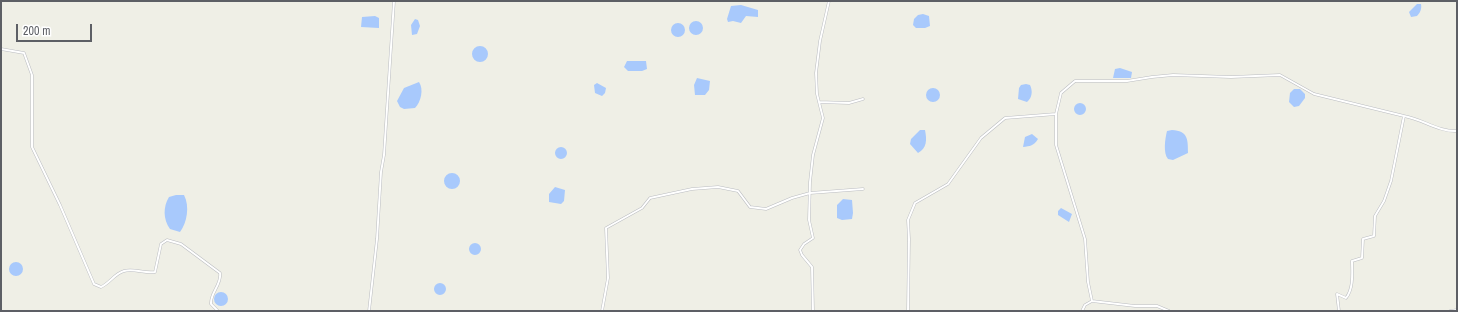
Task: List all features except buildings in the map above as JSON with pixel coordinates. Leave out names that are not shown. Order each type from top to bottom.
[{"type":"street","points":[[369,311],[377,239],[381,172],[384,155],[394,1]]},
{"type":"street","points":[[813,311],[812,267],[802,255],[800,250],[804,244],[813,238],[810,220],[810,193],[813,155],[823,118],[819,102],[816,72],[820,41],[829,1]]},
{"type":"street","points":[[1,49],[24,53],[32,75],[32,147],[60,205],[94,284],[101,287],[108,284],[112,278],[123,271],[155,272],[161,244],[167,240],[181,244],[220,273],[218,283],[211,300],[211,304],[218,311]]},
{"type":"street","points":[[1092,301],[1088,282],[1085,239],[1056,146],[1056,114],[1061,93],[1075,80],[1127,81],[1152,76],[1173,75],[1231,77],[1280,76],[1314,94],[1418,118],[1450,131],[1457,131]]},
{"type":"street","points":[[819,102],[849,103],[863,99]]},
{"type":"street","points":[[908,311],[908,220],[915,203],[948,184],[980,138],[1005,118],[1056,114]]},
{"type":"street","points":[[1339,311],[1337,294],[1346,298],[1349,294],[1352,275],[1352,261],[1362,258],[1363,238],[1374,236],[1375,216],[1384,201],[1391,181],[1404,116]]},
{"type":"street","points":[[602,311],[608,278],[606,228],[642,208],[650,198],[692,189],[718,187],[738,191],[750,207],[766,209],[792,198],[810,193],[863,189]]},
{"type":"street","points":[[1082,311],[1085,305],[1092,301],[1134,306],[1157,306],[1169,311]]},
{"type":"street","points":[[1450,311],[1457,310]]},
{"type":"water","points":[[1417,4],[1421,4],[1420,12],[1417,16],[1411,17],[1409,12]]},
{"type":"water","points":[[741,5],[758,10],[758,17],[746,16],[741,23],[733,21],[728,22],[727,19],[731,6]]},
{"type":"water","points":[[923,14],[929,16],[930,26],[925,28],[916,28],[913,25],[914,19],[918,15]]},
{"type":"water","points":[[375,16],[379,18],[379,28],[361,27],[362,17]]},
{"type":"water","points":[[415,19],[418,20],[420,26],[417,34],[412,35],[411,25]]},
{"type":"water","points":[[693,21],[699,21],[703,25],[703,31],[699,35],[693,35],[689,31],[689,25]]},
{"type":"water","points":[[678,23],[683,25],[685,30],[683,35],[678,37],[673,35],[671,30],[673,25]]},
{"type":"water","points":[[480,46],[486,48],[488,54],[486,60],[480,62],[474,60],[472,54],[474,48]]},
{"type":"water","points":[[627,61],[646,61],[647,69],[642,71],[628,71],[624,67]]},
{"type":"water","points":[[1120,68],[1132,72],[1131,78],[1113,78],[1115,69]]},
{"type":"water","points":[[697,78],[710,81],[709,90],[705,95],[695,95],[694,85]]},
{"type":"water","points":[[419,82],[422,92],[415,108],[404,109],[400,107],[397,101],[404,88]]},
{"type":"water","points":[[597,83],[606,88],[605,93],[602,96],[595,93],[594,85]]},
{"type":"water","points":[[1021,85],[1030,85],[1032,92],[1027,102],[1018,99],[1019,88]]},
{"type":"water","points":[[930,88],[936,88],[940,92],[940,98],[936,102],[930,102],[926,98],[926,92]]},
{"type":"water","points":[[1294,89],[1300,89],[1305,94],[1305,98],[1299,106],[1294,107],[1289,102],[1290,93]]},
{"type":"water","points":[[1078,103],[1082,103],[1086,109],[1082,115],[1078,115],[1074,111],[1074,107]]},
{"type":"water","points":[[920,130],[925,130],[926,140],[925,146],[918,153],[910,144],[911,139]]},
{"type":"water","points":[[1172,130],[1184,134],[1187,140],[1188,148],[1188,153],[1173,160],[1168,159],[1165,150],[1167,131]]},
{"type":"water","points":[[1032,134],[1038,139],[1032,145],[1023,147],[1025,137]]},
{"type":"water","points":[[559,147],[563,147],[567,153],[563,159],[559,159],[555,155],[555,151]]},
{"type":"water","points":[[452,173],[458,175],[460,181],[458,187],[452,189],[446,187],[444,181],[446,175]]},
{"type":"water","points":[[555,187],[565,190],[564,201],[561,204],[549,202],[549,194]]},
{"type":"water","points":[[184,195],[187,204],[186,219],[180,232],[170,229],[165,217],[165,209],[169,197]]},
{"type":"water","points":[[843,199],[852,200],[852,219],[842,220],[837,218],[837,205]]},
{"type":"water","points":[[1061,208],[1072,214],[1069,222],[1058,215],[1058,211]]},
{"type":"water","points":[[473,243],[477,243],[481,249],[477,255],[473,255],[469,251],[469,247]]},
{"type":"water","points":[[16,262],[21,264],[23,269],[21,274],[16,276],[11,274],[9,269],[11,264]]},
{"type":"water","points":[[438,283],[442,283],[446,289],[442,295],[438,295],[434,291],[434,287]]},
{"type":"water","points":[[218,292],[224,292],[228,296],[228,302],[224,306],[218,306],[214,302],[214,296]]}]
